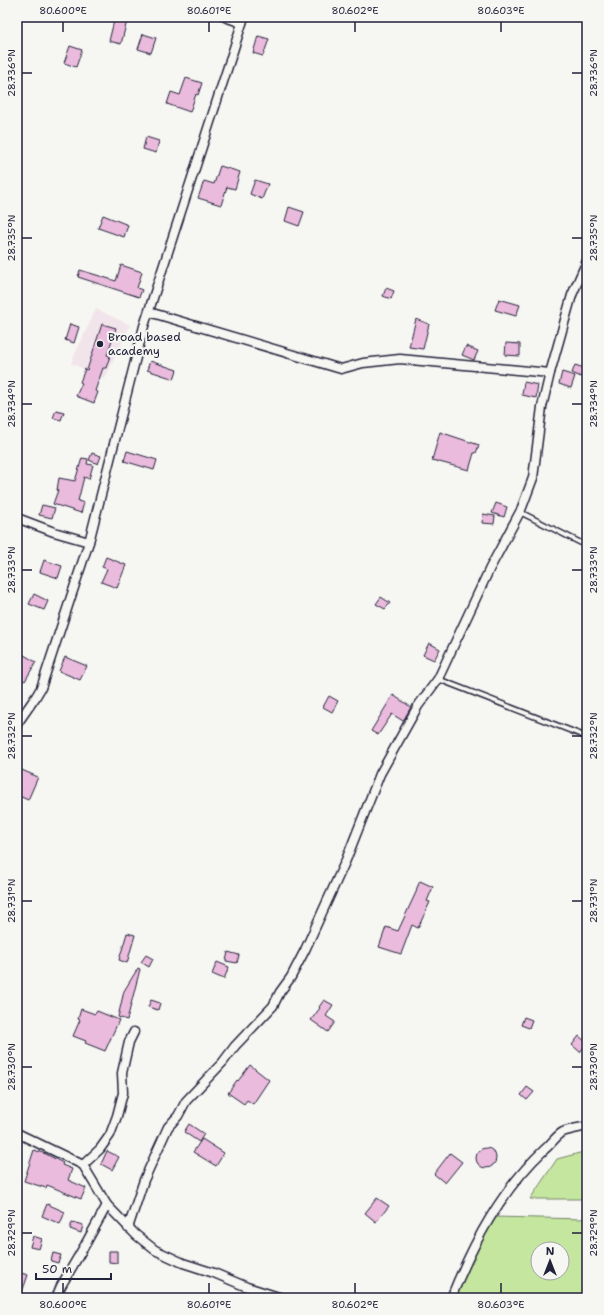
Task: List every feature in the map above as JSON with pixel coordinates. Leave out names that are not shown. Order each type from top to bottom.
[{"type":"street","points":[[17,724],[35,698],[44,680],[89,542],[149,312],[243,20],[225,17]]},
{"type":"street","points":[[128,1228],[144,1180],[168,1127],[178,1116],[186,1101],[273,1006],[280,992],[290,978],[305,950],[346,860],[380,774],[418,706],[438,679],[490,568],[520,512],[532,478],[542,407],[550,373],[572,295],[587,260]]},
{"type":"street","points":[[149,312],[341,369],[363,362],[400,359],[550,373]]},
{"type":"street","points":[[17,518],[54,532],[89,542]]},
{"type":"street","points":[[83,1165],[100,1149],[110,1135],[123,1093],[122,1073],[129,1042],[134,1032]]},
{"type":"street","points":[[451,1298],[472,1250],[487,1221],[513,1185],[537,1156],[563,1132],[587,1126]]},
{"type":"street","points":[[17,1133],[83,1165],[107,1205],[128,1228],[155,1250],[183,1263],[214,1273],[247,1287],[282,1298]]},
{"type":"street","points":[[56,1298],[61,1286],[86,1245],[107,1205]]},
{"type":"lane","points":[[520,512],[587,546]]},
{"type":"lane","points":[[438,679],[587,737]]},
{"type":"shaded area","name":"Broad based academy","points":[[96,309],[130,325],[105,379],[71,363]]},
{"type":"green space","points":[[587,1151],[587,1199],[530,1199],[557,1159]]},
{"type":"green space","points":[[492,1217],[587,1219],[587,1298],[453,1298]]},
{"type":"building","points":[[115,17],[128,17],[121,44],[109,41]]},
{"type":"building","points":[[143,34],[156,38],[151,53],[138,49]]},
{"type":"building","points":[[258,36],[269,39],[263,56],[253,53]]},
{"type":"building","points":[[70,46],[82,50],[76,67],[64,63]]},
{"type":"building","points":[[186,78],[202,83],[198,95],[196,94],[190,112],[167,104],[171,92],[180,95]]},
{"type":"building","points":[[146,137],[159,141],[156,153],[143,149]]},
{"type":"building","points":[[220,166],[240,172],[235,189],[227,187],[221,205],[198,198],[204,181],[214,184]]},
{"type":"building","points":[[255,180],[268,184],[262,199],[250,194]]},
{"type":"building","points":[[289,207],[304,212],[299,226],[285,221]]},
{"type":"building","points":[[103,215],[128,225],[124,237],[98,228]]},
{"type":"building","points":[[121,265],[142,272],[137,288],[142,290],[139,297],[78,277],[80,270],[116,281]]},
{"type":"building","points":[[386,288],[394,291],[391,299],[383,296]]},
{"type":"building","points":[[499,299],[520,305],[516,316],[495,310]]},
{"type":"building","points":[[416,319],[429,324],[423,349],[409,347]]},
{"type":"building","points":[[70,324],[79,327],[74,343],[65,340]]},
{"type":"building","points":[[102,324],[116,328],[107,355],[110,356],[106,368],[103,368],[95,391],[98,392],[94,403],[76,396],[82,383],[80,382],[85,369],[87,370]]},
{"type":"building","points":[[506,343],[520,344],[520,356],[505,355]]},
{"type":"building","points":[[466,346],[478,351],[474,360],[462,355]]},
{"type":"building","points":[[150,361],[177,370],[174,379],[147,370]]},
{"type":"building","points":[[575,365],[584,368],[581,377],[572,373]]},
{"type":"building","points":[[562,372],[575,376],[571,388],[559,384]]},
{"type":"building","points":[[524,382],[538,385],[536,398],[522,395]]},
{"type":"building","points":[[56,410],[64,412],[61,420],[53,418]]},
{"type":"building","points":[[440,432],[479,445],[476,453],[474,453],[469,470],[432,460]]},
{"type":"building","points":[[127,451],[157,460],[154,470],[124,461]]},
{"type":"building","points":[[92,453],[101,456],[98,464],[89,460]]},
{"type":"building","points":[[82,458],[88,459],[87,464],[93,465],[89,479],[84,477],[78,501],[84,503],[81,513],[53,504],[58,490],[59,478],[75,481]]},
{"type":"building","points":[[496,503],[507,507],[504,517],[492,513]]},
{"type":"building","points":[[42,505],[55,508],[52,518],[39,515]]},
{"type":"building","points":[[483,514],[495,516],[494,524],[482,523]]},
{"type":"building","points":[[106,557],[126,565],[117,588],[101,582],[107,569],[102,567]]},
{"type":"building","points":[[44,560],[62,566],[58,578],[40,572]]},
{"type":"building","points":[[34,594],[48,601],[44,610],[29,604]]},
{"type":"building","points":[[381,597],[390,603],[385,609],[376,604]]},
{"type":"building","points":[[429,643],[440,649],[434,660],[423,655]]},
{"type":"building","points":[[17,651],[36,662],[25,681],[17,677]]},
{"type":"building","points":[[65,657],[87,666],[80,680],[59,671]]},
{"type":"building","points":[[393,695],[411,707],[403,721],[392,714],[378,735],[371,731]]},
{"type":"building","points":[[329,696],[338,701],[332,712],[323,707]]},
{"type":"building","points":[[17,768],[38,777],[28,800],[17,795]]},
{"type":"building","points":[[420,881],[433,887],[427,901],[430,902],[418,928],[412,925],[401,954],[379,947],[386,927],[398,931]]},
{"type":"building","points":[[127,933],[135,935],[127,963],[119,960]]},
{"type":"building","points":[[228,952],[239,955],[237,963],[226,961]]},
{"type":"building","points":[[146,955],[153,959],[149,967],[141,962]]},
{"type":"building","points":[[217,962],[229,967],[224,979],[212,974]]},
{"type":"building","points":[[138,968],[140,969],[127,1020],[118,1017],[124,991]]},
{"type":"building","points":[[151,1000],[160,1003],[158,1010],[148,1007]]},
{"type":"building","points":[[324,1000],[333,1005],[326,1016],[335,1022],[328,1032],[311,1020]]},
{"type":"building","points":[[81,1009],[95,1014],[97,1011],[119,1020],[105,1051],[85,1043],[86,1041],[73,1036],[80,1020],[78,1019]]},
{"type":"building","points":[[524,1017],[532,1020],[529,1028],[521,1025]]},
{"type":"building","points":[[579,1036],[587,1043],[580,1052],[572,1045]]},
{"type":"building","points":[[250,1065],[269,1080],[253,1104],[247,1100],[244,1104],[228,1093]]},
{"type":"building","points":[[527,1087],[534,1092],[527,1100],[521,1095]]},
{"type":"building","points":[[189,1124],[204,1134],[199,1142],[184,1132]]},
{"type":"building","points":[[202,1139],[224,1153],[216,1166],[193,1152]]},
{"type":"building","points":[[486,1148],[493,1151],[496,1158],[493,1165],[486,1168],[479,1165],[476,1158],[479,1151]]},
{"type":"building","points":[[34,1150],[46,1154],[63,1163],[62,1165],[72,1169],[68,1180],[86,1188],[81,1199],[47,1185],[46,1188],[24,1181]]},
{"type":"building","points":[[107,1151],[119,1157],[112,1170],[101,1164]]},
{"type":"building","points":[[450,1153],[462,1162],[445,1183],[434,1174]]},
{"type":"building","points":[[377,1198],[389,1206],[376,1222],[365,1213]]},
{"type":"building","points":[[47,1204],[65,1212],[60,1224],[42,1216]]},
{"type":"building","points":[[72,1222],[83,1225],[81,1233],[70,1229]]},
{"type":"building","points":[[33,1236],[42,1239],[39,1249],[30,1247]]},
{"type":"building","points":[[109,1251],[117,1251],[117,1263],[109,1262]]},
{"type":"building","points":[[53,1253],[61,1255],[58,1263],[51,1261]]},
{"type":"building","points":[[17,1272],[28,1275],[20,1298],[17,1298]]},
{"type":"place","name":"Broad based academy","points":[[100,344]]}]
